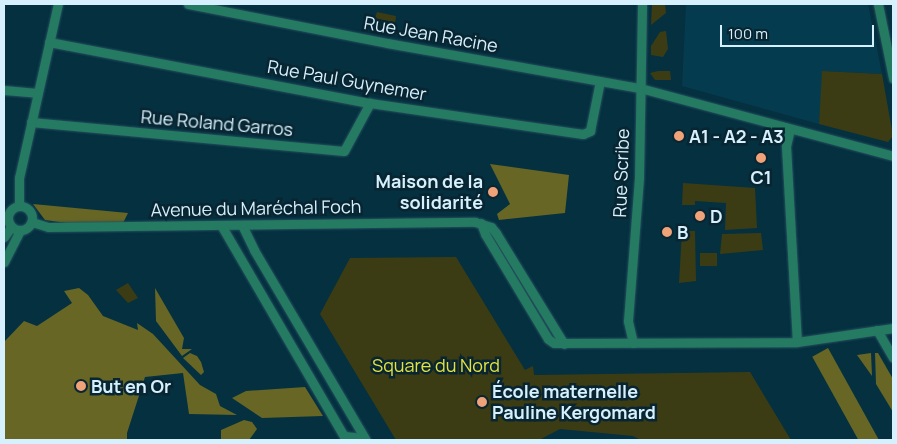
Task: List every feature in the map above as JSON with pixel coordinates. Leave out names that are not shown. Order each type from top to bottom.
[{"type":"street","points":[[19,206],[19,178],[58,4]]},
{"type":"street","name":"Rue Jean Racine","points":[[188,4],[387,43],[640,88],[893,156]]},
{"type":"street","name":"Rue Scribe","points":[[633,343],[628,321],[638,183],[642,4]]},
{"type":"street","points":[[878,4],[893,78]]},
{"type":"street","name":"Rue Paul Guynemer","points":[[49,42],[370,103],[583,134],[590,131],[600,81]]},
{"type":"street","points":[[4,90],[37,93]]},
{"type":"street","name":"Rue Roland Garros","points":[[31,122],[344,151],[370,103]]},
{"type":"street","points":[[790,129],[786,146],[797,342]]},
{"type":"street","points":[[4,262],[11,227],[8,214],[14,207],[24,206],[31,213],[32,222],[29,226],[11,227]]},
{"type":"street","name":"Avenue du Maréchal Foch","points":[[32,222],[48,227],[466,221],[481,223],[485,234],[548,339],[564,344],[633,343]]},
{"type":"street","points":[[242,224],[254,250],[365,439]]},
{"type":"street","points":[[221,225],[342,438],[365,439]]},
{"type":"street","points":[[4,237],[11,227]]},
{"type":"street","points":[[633,343],[797,342],[893,328]]},
{"type":"street","points":[[877,330],[893,358]]},
{"type":"shaded area","points":[[686,4],[868,4],[882,74],[823,71],[819,124],[682,86]]},
{"type":"shaded area","points":[[490,164],[569,175],[565,213],[499,220],[497,214],[510,204]]},
{"type":"shaded area","points":[[33,204],[128,213],[123,223],[74,224],[45,220]]},
{"type":"shaded area","points":[[79,288],[88,295],[103,316],[138,330],[137,323],[153,334],[200,385],[216,394],[220,406],[237,415],[189,414],[183,373],[145,377],[127,433],[127,440],[4,440],[4,342],[24,321],[37,326],[72,303],[64,291]]},
{"type":"shaded area","points":[[155,288],[184,338],[182,349],[192,349],[182,356],[156,321]]},
{"type":"shaded area","points":[[828,348],[879,440],[858,440],[812,357]]},
{"type":"shaded area","points":[[190,353],[197,356],[201,362],[204,372],[201,375],[183,358]]},
{"type":"shaded area","points":[[871,353],[872,376],[857,355]]},
{"type":"shaded area","points":[[875,353],[878,353],[893,379],[893,412],[876,384]]},
{"type":"shaded area","points":[[305,387],[323,416],[262,418],[232,398],[246,391]]},
{"type":"shaded area","points":[[244,420],[252,422],[257,429],[249,440],[221,440],[221,430]]},
{"type":"green space","points":[[652,4],[665,4],[666,13],[651,25]]},
{"type":"green space","points":[[377,12],[396,16],[395,23],[375,18]]},
{"type":"green space","points":[[666,31],[668,49],[663,57],[651,55],[651,46],[660,32]]},
{"type":"green space","points":[[670,71],[671,80],[655,80],[650,73]]},
{"type":"green space","points":[[822,71],[882,74],[893,136],[888,142],[819,124]]},
{"type":"green space","points":[[683,183],[755,188],[757,228],[725,230],[726,203],[695,201],[695,205],[682,205]]},
{"type":"green space","points":[[682,231],[695,231],[696,281],[679,283]]},
{"type":"green space","points":[[761,233],[763,250],[720,254],[722,234]]},
{"type":"green space","points":[[700,253],[717,253],[717,266],[700,266]]},
{"type":"green space","name":"Square du Nord","points":[[456,257],[525,370],[533,366],[534,375],[750,372],[791,440],[641,440],[633,436],[560,429],[539,440],[396,440],[320,314],[350,258]]},
{"type":"green space","points":[[128,283],[138,298],[128,303],[116,290]]},
{"type":"place","name":"A1 - A2 - A3","points":[[679,136]]},
{"type":"place","name":"C1","points":[[761,158]]},
{"type":"place","name":"Maison de la solidarité","points":[[493,192]]},
{"type":"place","name":"D","points":[[700,216]]},
{"type":"place","name":"B","points":[[667,232]]},
{"type":"place","name":"But en Or","points":[[81,386]]},
{"type":"place","name":"École maternelle Pauline Kergomard","points":[[482,402]]}]
